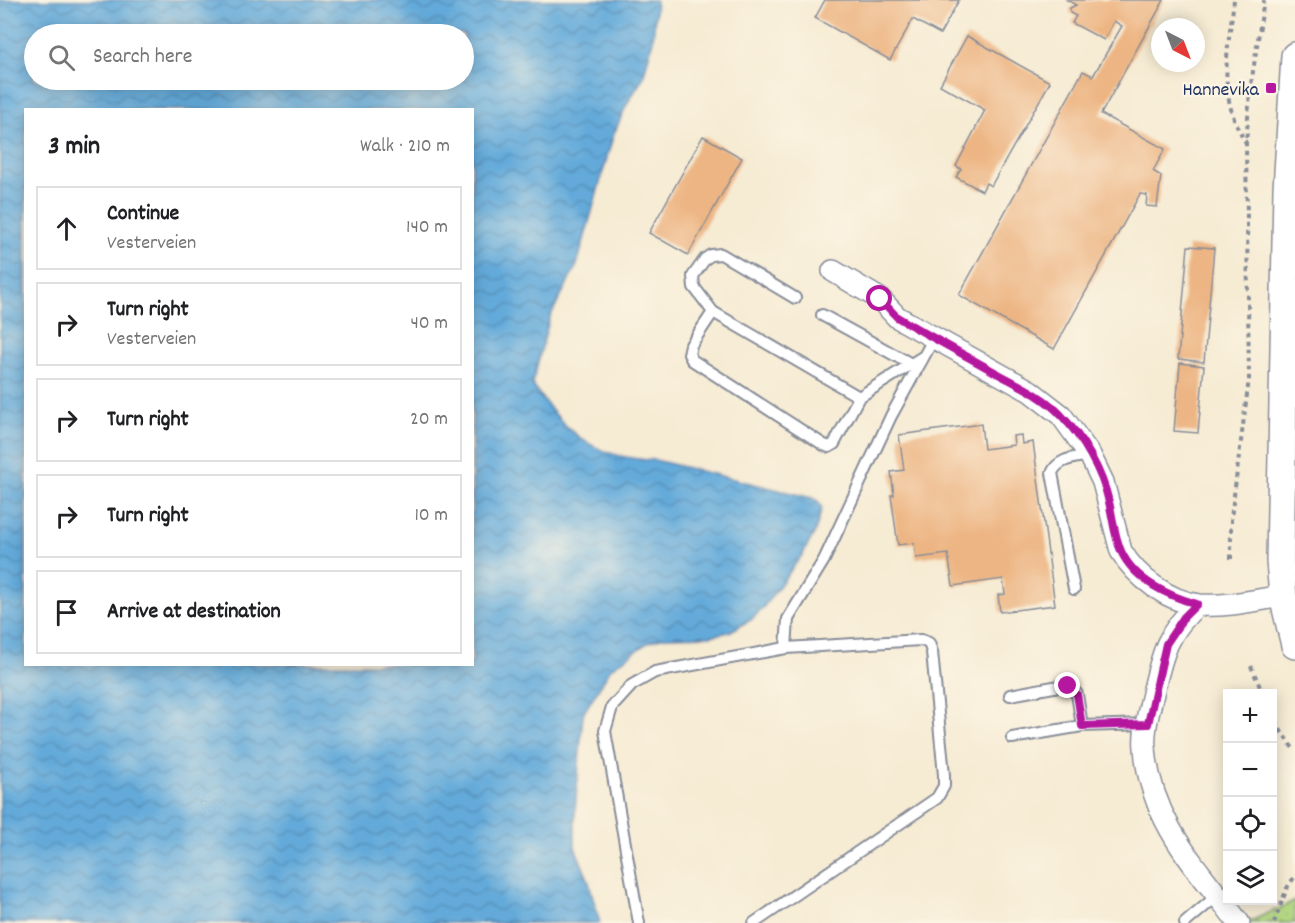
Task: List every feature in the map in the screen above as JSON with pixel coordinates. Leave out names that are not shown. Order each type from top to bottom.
[{"type":"street","points":[[1295,56],[1290,113],[1288,464],[1280,561],[1283,596],[1295,645]]},
{"type":"street","points":[[833,271],[880,299],[929,347],[1030,392],[1049,404],[1074,430],[1090,455],[1103,482],[1115,534],[1126,560],[1156,588],[1175,598],[1197,604],[1224,604],[1283,596]]},
{"type":"street","points":[[1197,604],[1184,617],[1166,644],[1144,746],[1155,801],[1169,828],[1184,852],[1239,923]]},
{"type":"lane","points":[[795,298],[721,254],[711,255],[705,259],[693,276],[694,287],[713,312],[859,397]]},
{"type":"lane","points":[[713,312],[692,345],[689,354],[692,360],[829,447],[834,444],[859,397],[911,364],[929,347]]},
{"type":"lane","points":[[822,315],[911,364]]},
{"type":"lane","points":[[786,648],[788,619],[824,560],[891,416],[929,347]]},
{"type":"lane","points":[[1074,590],[1052,474],[1054,467],[1060,462],[1090,455]]},
{"type":"lane","points":[[639,923],[605,731],[612,707],[632,685],[655,672],[786,648],[921,640],[928,643],[932,652],[944,786],[937,798],[754,923]]},
{"type":"lane","points":[[1010,695],[1068,686],[1077,694],[1082,726]]},
{"type":"lane","points":[[1012,738],[1082,726],[1148,724]]},
{"type":"lane","points":[[1185,923],[1218,895]]},
{"type":"path","points":[[1233,0],[1226,85],[1230,108],[1246,144]]},
{"type":"path","points":[[1231,559],[1232,503],[1249,379],[1246,144],[1250,91],[1264,0]]},
{"type":"path","points":[[1251,666],[1261,689]]},
{"type":"path","points":[[1277,723],[1295,751]]},
{"type":"path","points":[[1274,923],[1287,888],[1295,876]]},
{"type":"green space","points":[[1295,901],[1295,923],[1246,923]]},
{"type":"water","points":[[0,0],[656,0],[653,40],[643,78],[627,104],[613,136],[577,265],[550,317],[532,384],[570,429],[583,440],[598,448],[615,455],[655,460],[812,498],[817,500],[822,508],[815,532],[803,554],[762,609],[751,620],[729,632],[709,636],[663,637],[649,642],[611,668],[583,714],[575,811],[575,847],[588,879],[600,923],[0,923]]},
{"type":"building","points":[[825,0],[959,0],[940,34],[913,19],[890,60],[815,18]]},
{"type":"building","points":[[1067,0],[1164,0],[1154,18],[1151,18],[1151,24],[1101,114],[1165,149],[1153,171],[1161,176],[1157,207],[1146,206],[1147,195],[1140,194],[1054,349],[959,295],[1083,71],[1093,76],[1122,26],[1114,21],[1104,40],[1072,23],[1076,16],[1070,13],[1070,8],[1076,5]]},
{"type":"building","points":[[967,36],[1050,82],[991,186],[986,183],[982,191],[956,177],[961,169],[956,166],[985,110],[940,85]]},
{"type":"building","points":[[703,136],[742,158],[688,255],[649,233]]},
{"type":"building","points":[[1188,246],[1214,248],[1204,362],[1178,359]]},
{"type":"building","points":[[1180,363],[1204,366],[1198,433],[1174,431]]},
{"type":"building","points":[[981,424],[984,449],[1014,445],[1013,436],[1021,435],[1022,444],[1033,442],[1055,605],[1000,612],[998,595],[1005,594],[1003,579],[953,586],[948,554],[916,558],[914,543],[898,545],[891,495],[894,495],[891,472],[904,470],[899,435]]},
{"type":"place","name":"Hannevika","points":[[1271,88]]},
{"type":"route","points":[[880,299],[897,317],[1030,392],[1061,415],[1090,455],[1103,482],[1115,534],[1126,560],[1156,588],[1175,598],[1197,604],[1184,617],[1166,644],[1148,724],[1082,726],[1077,694],[1068,686]]}]
